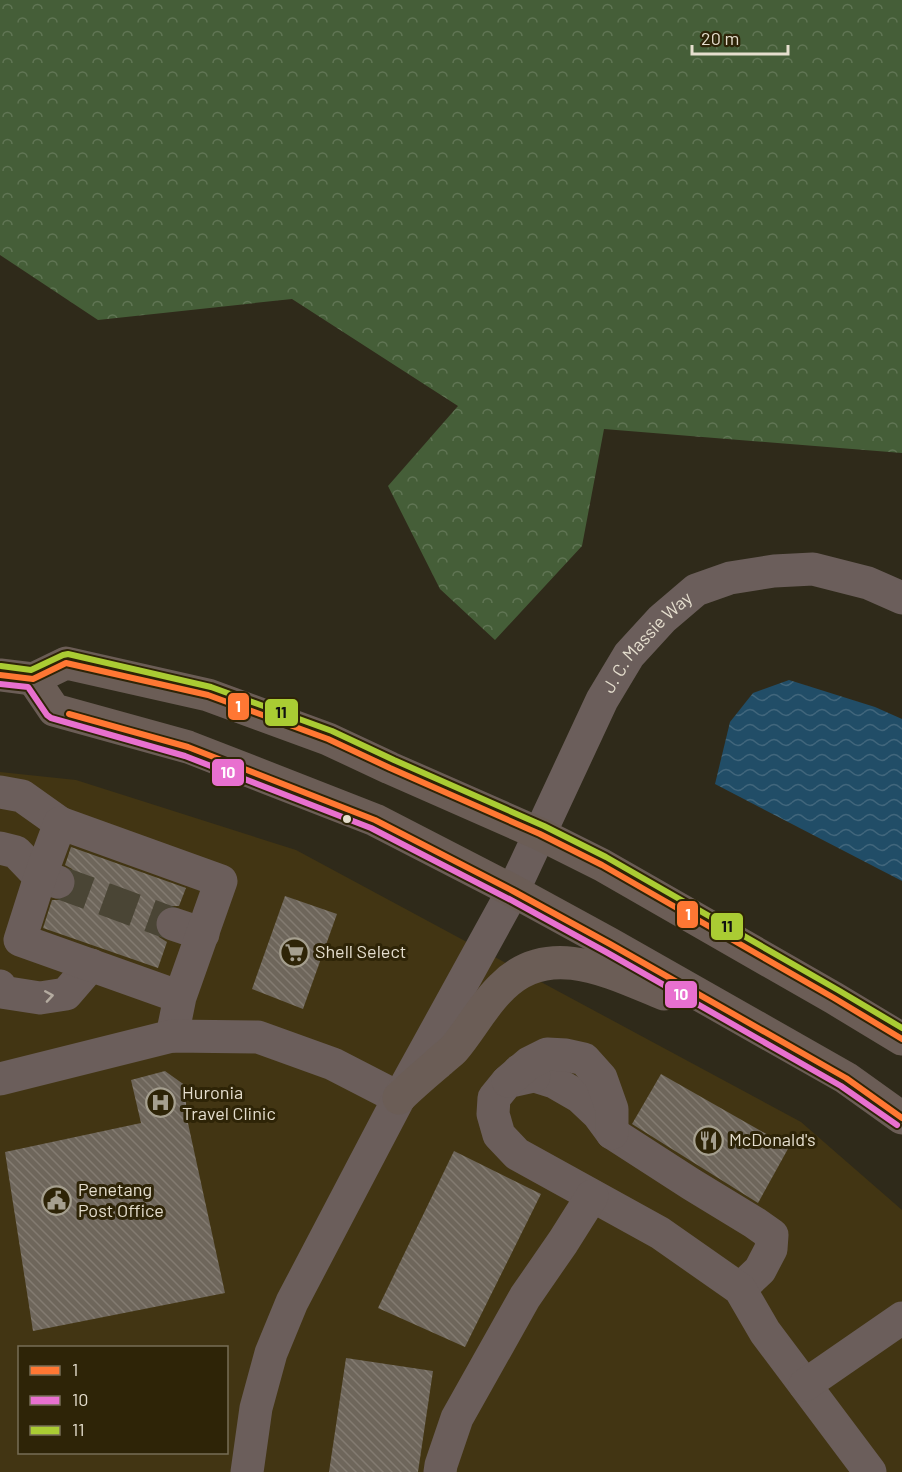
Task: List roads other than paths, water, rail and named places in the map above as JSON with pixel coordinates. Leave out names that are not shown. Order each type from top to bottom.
[{"type":"main road","points":[[0,675],[33,679],[66,663],[208,695],[328,739],[540,834],[602,865],[834,998],[902,1040]]},
{"type":"main road","points":[[33,679],[54,710],[188,747],[375,820],[610,944],[846,1078],[902,1118]]},
{"type":"main road","points":[[399,1098],[453,1050],[501,987],[517,973],[536,966],[562,961],[595,967],[688,1003],[735,1015]]},
{"type":"street","name":"J. C. Massie Way","points":[[247,1472],[256,1408],[271,1353],[292,1302],[399,1098],[513,891],[602,700],[629,655],[662,619],[696,591],[730,578],[774,571],[813,569],[868,582],[902,598]]},
{"type":"street","points":[[0,792],[22,796],[60,823],[221,881],[188,929],[180,997],[172,1036]]},
{"type":"street","points":[[60,823],[49,880],[20,940],[180,997]]},
{"type":"street","points":[[0,848],[16,852],[49,880]]},
{"type":"street","points":[[0,986],[2,993],[40,998],[66,994],[91,965]]},
{"type":"street","points":[[0,1079],[172,1036],[258,1038],[333,1064],[399,1098]]},
{"type":"street","points":[[740,1289],[760,1270],[771,1249],[772,1235],[612,1133],[598,1114],[580,1097],[554,1082],[520,1076],[494,1098],[493,1114],[499,1135],[517,1154],[660,1233],[740,1289],[765,1332],[870,1472]]},
{"type":"street","points":[[440,1472],[457,1418],[525,1297],[592,1196]]},
{"type":"street","points":[[805,1385],[902,1318]]},
{"type":"water","points":[[789,680],[875,707],[902,719],[902,881],[715,784],[730,722],[753,693]]},
{"type":"tunnel","points":[[58,882],[173,924]]},
{"type":"place","name":"Shell Select","points":[[294,952]]},
{"type":"place","name":"Huronia Travel Clinic","points":[[161,1103]]},
{"type":"place","name":"McDonald's","points":[[708,1140]]},
{"type":"place","name":"Penetang Post Office","points":[[57,1200]]}]
